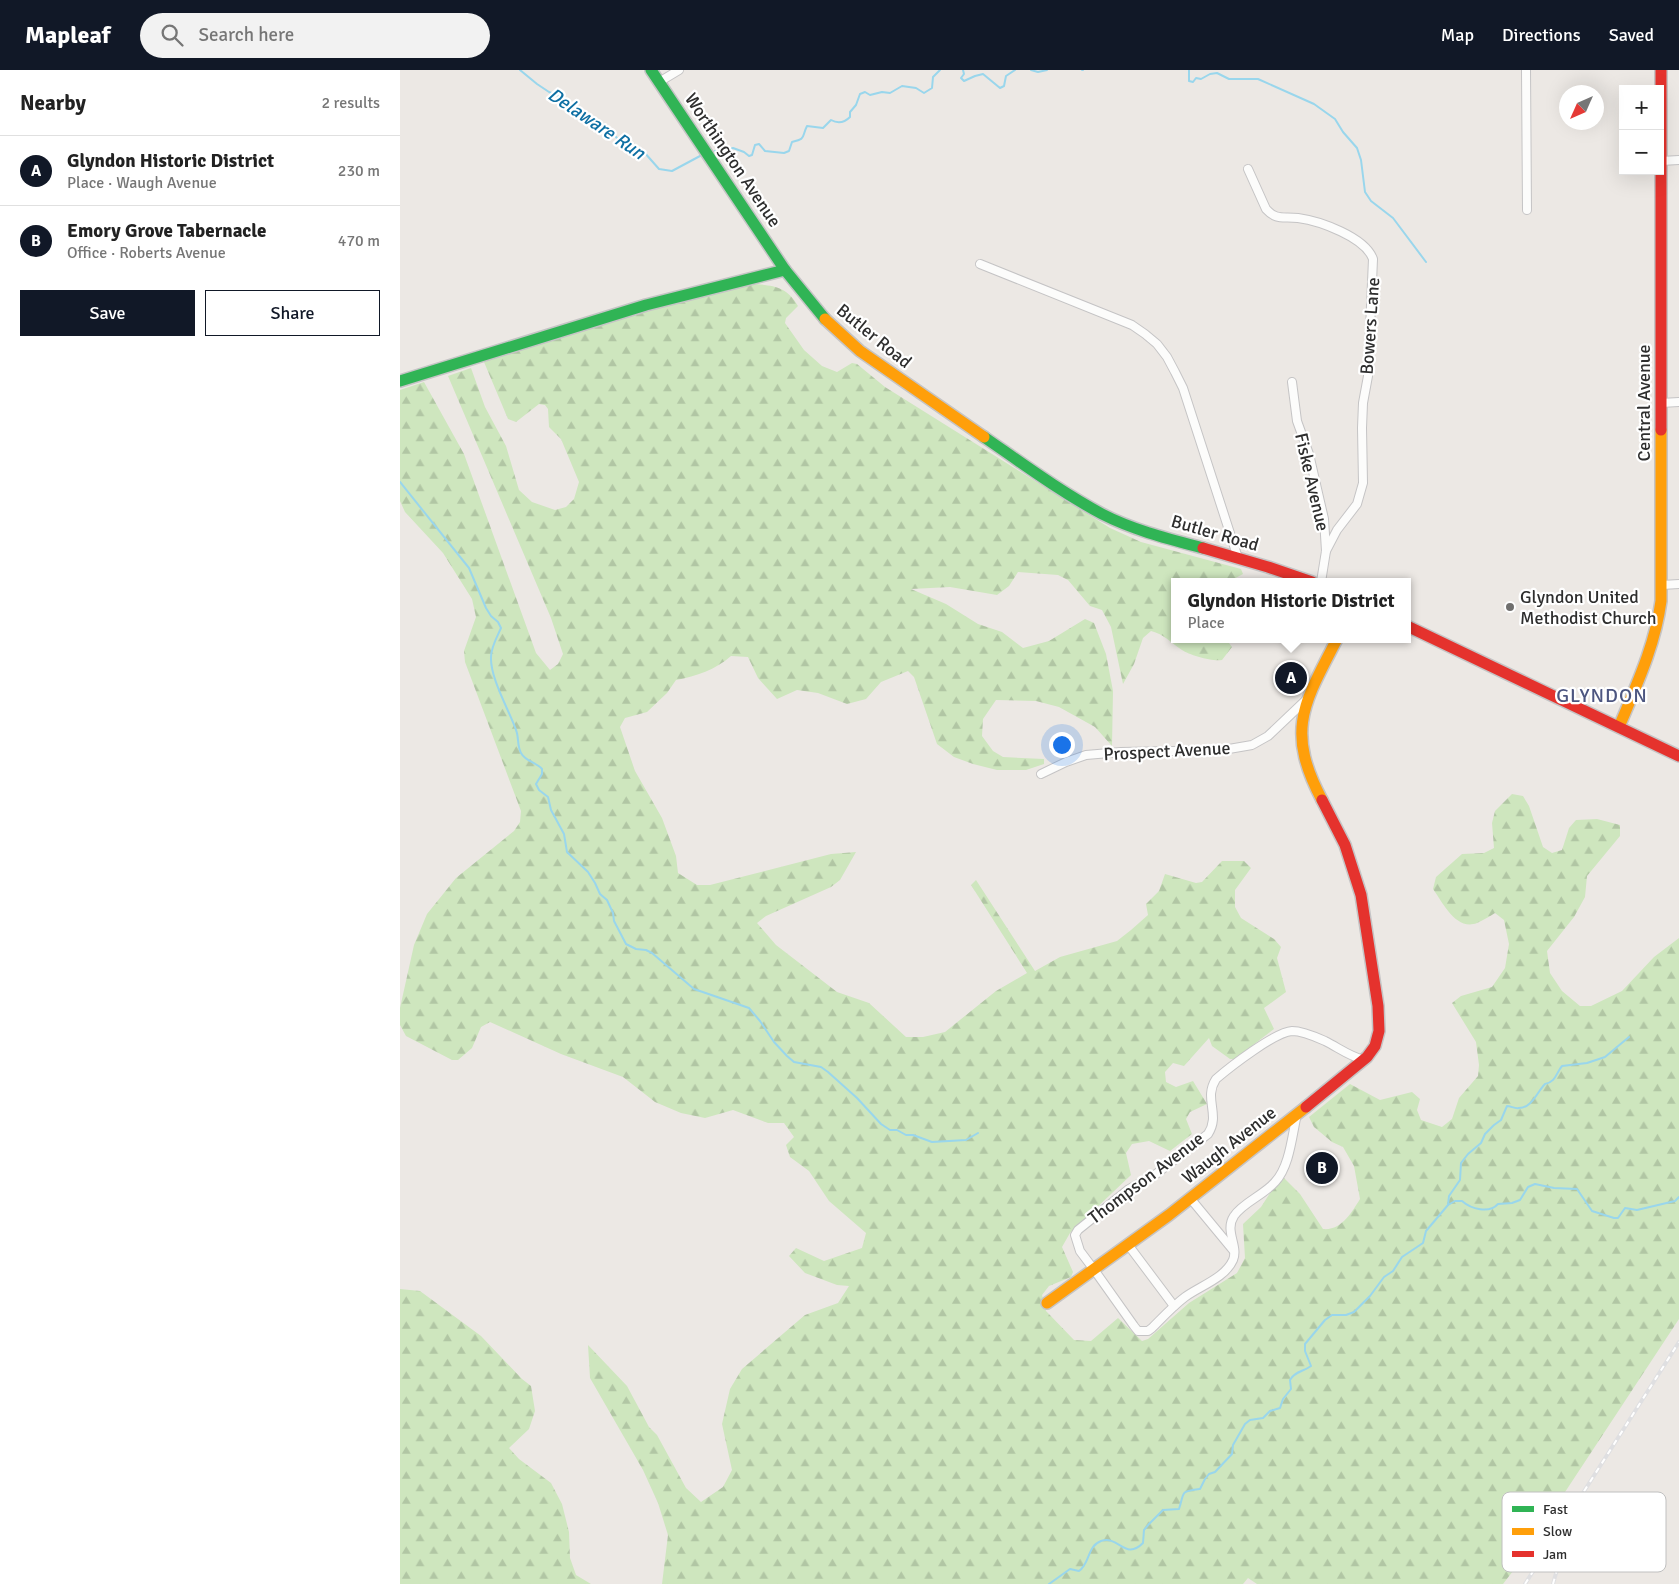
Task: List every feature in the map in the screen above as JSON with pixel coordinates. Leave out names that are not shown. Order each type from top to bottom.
[{"type":"main road","name":"Worthington Avenue","points":[[651,70],[785,270]]},
{"type":"main road","name":"Central Avenue","points":[[1661,70],[1661,130]]},
{"type":"main road","name":"Central Avenue","points":[[1619,728],[1656,629],[1661,610],[1661,175]]},
{"type":"main road","points":[[400,381],[646,305],[785,270]]},
{"type":"main road","name":"Butler Road","points":[[785,270],[817,312],[839,334],[860,351],[1067,494],[1104,515],[1153,534],[1300,578]]},
{"type":"main road","points":[[1411,628],[1679,756]]},
{"type":"main road","points":[[1308,698],[1335,643]]},
{"type":"main road","name":"Waugh Avenue","points":[[1047,1303],[1129,1246],[1364,1060],[1376,1045],[1378,1006],[1370,943],[1356,872],[1344,843],[1314,787],[1304,760],[1300,728],[1308,698]]},
{"type":"street","points":[[659,82],[679,70]]},
{"type":"street","points":[[1526,70],[1527,210]]},
{"type":"street","points":[[1664,161],[1679,160]]},
{"type":"street","name":"Bowers Lane","points":[[1248,169],[1266,209],[1275,218],[1310,220],[1326,226],[1359,241],[1368,249],[1373,259],[1368,376],[1363,403],[1361,490],[1357,504],[1337,530],[1326,551]]},
{"type":"street","points":[[980,264],[1132,325],[1157,344],[1167,357],[1183,388],[1238,558]]},
{"type":"street","name":"Fiske Avenue","points":[[1292,382],[1297,421],[1308,454],[1324,519],[1326,551],[1322,578]]},
{"type":"street","points":[[1661,403],[1679,402]]},
{"type":"street","points":[[1662,585],[1679,584]]},
{"type":"street","name":"Prospect Avenue","points":[[1041,774],[1086,755],[1121,752],[1223,750],[1252,745],[1276,730],[1308,698]]},
{"type":"street","name":"Thompson Avenue","points":[[1095,1270],[1080,1251],[1075,1236],[1082,1226],[1129,1189],[1163,1169],[1208,1134],[1214,1120],[1210,1101],[1212,1085],[1216,1079],[1275,1037],[1290,1031],[1327,1042],[1354,1058],[1364,1060]]},
{"type":"street","points":[[1095,1270],[1138,1331],[1148,1331],[1152,1328],[1174,1306],[1226,1270],[1234,1258],[1230,1228],[1234,1216],[1275,1183],[1282,1172],[1287,1160],[1297,1114]]},
{"type":"street","points":[[1190,1198],[1234,1251]]},
{"type":"street","points":[[1129,1246],[1174,1306]]},
{"type":"green space","points":[[751,284],[778,288],[789,294],[798,306],[786,318],[785,323],[804,350],[822,366],[837,372],[852,363],[857,364],[885,387],[1110,528],[1141,542],[1241,569],[1243,574],[1236,578],[1171,578],[1171,641],[1164,636],[1151,631],[1143,638],[1134,664],[1123,684],[1111,627],[1102,610],[1090,606],[1068,580],[1058,575],[1018,572],[1009,586],[997,595],[950,587],[911,589],[946,604],[978,624],[1002,632],[1023,648],[1049,641],[1085,619],[1094,623],[1106,654],[1113,691],[1112,746],[1095,727],[1059,707],[1036,701],[996,700],[983,719],[982,736],[993,751],[1003,757],[1044,759],[1044,764],[1026,770],[997,770],[973,764],[954,757],[937,744],[914,677],[908,671],[881,682],[866,699],[847,704],[818,693],[797,690],[777,699],[758,678],[748,657],[731,656],[705,672],[676,680],[667,693],[647,712],[625,718],[620,727],[635,771],[662,818],[676,856],[678,873],[697,885],[710,885],[831,854],[856,852],[840,880],[831,887],[766,916],[757,923],[776,945],[837,992],[869,1003],[906,1037],[923,1037],[945,1032],[996,991],[1027,973],[971,885],[976,880],[1035,971],[1060,957],[1117,941],[1148,915],[1146,904],[1159,891],[1165,874],[1196,883],[1202,882],[1222,861],[1244,861],[1251,868],[1235,890],[1235,907],[1241,918],[1274,939],[1281,947],[1277,958],[1286,992],[1264,1008],[1274,1029],[1235,1059],[1230,1059],[1212,1046],[1209,1038],[1184,1066],[1173,1063],[1165,1072],[1166,1082],[1176,1087],[1193,1081],[1207,1104],[1190,1112],[1186,1119],[1192,1134],[1170,1151],[1149,1141],[1132,1144],[1126,1153],[1131,1175],[1070,1233],[1062,1247],[1073,1272],[1071,1277],[1049,1286],[1042,1295],[1046,1311],[1074,1340],[1091,1341],[1118,1318],[1142,1341],[1148,1339],[1189,1303],[1237,1273],[1245,1258],[1243,1224],[1261,1207],[1272,1190],[1284,1178],[1300,1194],[1323,1229],[1329,1229],[1341,1224],[1360,1199],[1354,1166],[1343,1147],[1332,1142],[1314,1127],[1309,1117],[1350,1084],[1380,1100],[1412,1092],[1420,1099],[1417,1110],[1421,1120],[1442,1127],[1452,1119],[1459,1098],[1478,1076],[1479,1065],[1476,1042],[1452,1003],[1461,996],[1492,987],[1505,968],[1509,944],[1504,920],[1495,913],[1477,923],[1463,923],[1456,919],[1433,889],[1436,877],[1462,854],[1484,853],[1494,848],[1492,823],[1495,811],[1512,794],[1523,796],[1529,806],[1543,847],[1552,853],[1562,850],[1569,828],[1576,820],[1597,819],[1620,825],[1620,836],[1587,876],[1585,897],[1574,917],[1547,951],[1550,973],[1562,991],[1580,1006],[1591,1006],[1622,991],[1654,957],[1679,938],[1679,1319],[1565,1492],[1502,1492],[1502,1572],[1512,1572],[1503,1584],[1257,1584],[1248,1578],[1243,1584],[662,1584],[668,1535],[658,1503],[643,1470],[590,1378],[588,1345],[627,1386],[686,1488],[701,1502],[723,1487],[732,1470],[722,1424],[730,1389],[742,1369],[805,1315],[838,1303],[849,1286],[837,1285],[805,1273],[789,1256],[796,1248],[824,1261],[862,1248],[866,1233],[829,1201],[809,1171],[790,1157],[786,1145],[794,1137],[784,1123],[768,1123],[733,1110],[705,1118],[681,1113],[655,1102],[623,1077],[561,1054],[490,1022],[481,1027],[472,1048],[458,1060],[452,1060],[406,1036],[400,1025],[400,1008],[414,945],[427,914],[456,878],[514,831],[520,822],[521,811],[465,662],[464,651],[476,617],[472,599],[443,553],[405,512],[400,501],[400,390],[424,382],[464,454],[536,653],[550,670],[558,664],[563,654],[551,618],[448,376],[471,368],[485,407],[506,446],[519,490],[532,502],[555,510],[566,507],[574,499],[579,482],[561,439],[549,427],[548,409],[545,405],[539,404],[516,422],[508,419],[484,362],[606,322]]},
{"type":"green space","points":[[1173,643],[1229,643],[1232,647],[1222,660],[1207,659],[1182,650]]},
{"type":"green space","points":[[400,1289],[420,1291],[481,1336],[531,1386],[535,1411],[529,1429],[509,1448],[519,1459],[551,1483],[562,1504],[569,1532],[570,1558],[576,1575],[591,1584],[400,1584]]},
{"type":"waterway","name":"Delaware Run","points":[[520,70],[549,92],[563,98],[582,114],[600,121],[620,141],[644,152],[659,169],[672,171],[700,156]]},
{"type":"waterway","name":"Delaware Run","points":[[715,151],[722,152],[733,148],[749,156],[752,155],[755,145],[759,144],[765,151],[784,153],[789,151],[792,142],[803,137],[807,126],[823,128],[831,120],[843,122],[848,119],[860,94],[865,92],[870,95],[882,92],[890,93],[902,86],[916,88],[924,93],[932,88],[933,77],[940,70]]},
{"type":"waterway","name":"Delaware Run","points":[[963,70],[964,74],[961,78],[964,81],[983,74],[1000,88],[1004,86],[1006,76],[1015,70]]},
{"type":"waterway","name":"Delaware Run","points":[[1031,70],[1038,72],[1047,70]]},
{"type":"waterway","points":[[1189,70],[1189,81],[1193,82],[1196,78],[1201,79],[1210,74],[1217,73],[1229,79],[1258,79],[1314,104],[1335,119],[1357,148],[1361,160],[1365,192],[1371,201],[1393,218],[1426,262]]},
{"type":"waterway","points":[[400,482],[469,568],[486,608],[501,628],[494,642],[491,665],[517,733],[520,750],[523,756],[542,769],[542,774],[536,784],[539,790],[548,797],[551,810],[564,834],[567,852],[588,872],[600,894],[607,900],[613,913],[614,921],[626,944],[652,953],[694,989],[749,1008],[774,1042],[787,1056],[794,1062],[821,1067],[828,1072],[857,1098],[881,1124],[890,1130],[897,1130],[906,1135],[913,1135],[932,1142],[966,1140],[978,1133]]},
{"type":"waterway","points":[[1448,1205],[1449,1196],[1460,1180],[1461,1163],[1481,1143],[1485,1134],[1501,1120],[1507,1106],[1524,1107],[1534,1099],[1545,1084],[1554,1079],[1562,1066],[1587,1063],[1605,1057],[1629,1037]]},
{"type":"waterway","points":[[1049,1584],[1070,1569],[1079,1571],[1083,1568],[1096,1543],[1107,1540],[1113,1541],[1127,1549],[1137,1548],[1143,1543],[1144,1530],[1163,1510],[1179,1509],[1184,1493],[1200,1489],[1209,1474],[1215,1472],[1232,1454],[1233,1445],[1245,1424],[1250,1420],[1263,1418],[1270,1411],[1280,1408],[1283,1399],[1291,1389],[1290,1380],[1292,1377],[1311,1366],[1305,1351],[1305,1344],[1325,1320],[1332,1315],[1346,1315],[1354,1312],[1370,1296],[1384,1277],[1393,1271],[1402,1257],[1423,1243],[1426,1231],[1448,1205],[1455,1201],[1462,1201],[1475,1208],[1490,1209],[1498,1204],[1512,1203],[1520,1200],[1528,1187],[1535,1184],[1554,1188],[1577,1189],[1592,1211],[1618,1218],[1625,1208],[1637,1210],[1675,1201],[1679,1197]]},
{"type":"railway","points":[[1584,1492],[1679,1342]]},
{"type":"railway","points":[[1525,1584],[1533,1572]]},
{"type":"railway","points":[[1553,1584],[1556,1572]]},
{"type":"traffic: fast","points":[[651,70],[785,270],[825,319]]},
{"type":"traffic: fast","points":[[400,381],[646,305],[785,270]]},
{"type":"traffic: fast","points":[[984,437],[1057,487],[1102,514],[1164,538],[1203,548]]},
{"type":"traffic: slow","points":[[825,319],[860,351],[984,437]]},
{"type":"traffic: slow","points":[[1619,727],[1650,650],[1661,601],[1661,430]]},
{"type":"traffic: slow","points":[[1322,800],[1304,754],[1303,717],[1316,681],[1335,643]]},
{"type":"traffic: slow","points":[[1047,1303],[1169,1215],[1306,1107]]},
{"type":"traffic: jam","points":[[1661,70],[1661,430]]},
{"type":"traffic: jam","points":[[1203,548],[1300,578]]},
{"type":"traffic: jam","points":[[1411,628],[1679,756]]},
{"type":"traffic: jam","points":[[1306,1107],[1367,1057],[1375,1046],[1379,1031],[1378,1006],[1361,895],[1345,845],[1322,800]]},
{"type":"place","name":"Glyndon United Methodist Church","points":[[1510,607]]},
{"type":"place","name":"Glyndon Historic District","points":[[1291,678]]},
{"type":"place","name":"Emory Grove Tabernacle","points":[[1322,1168]]},
{"type":"district","name":"GLYNDON","points":[[1602,695]]}]
